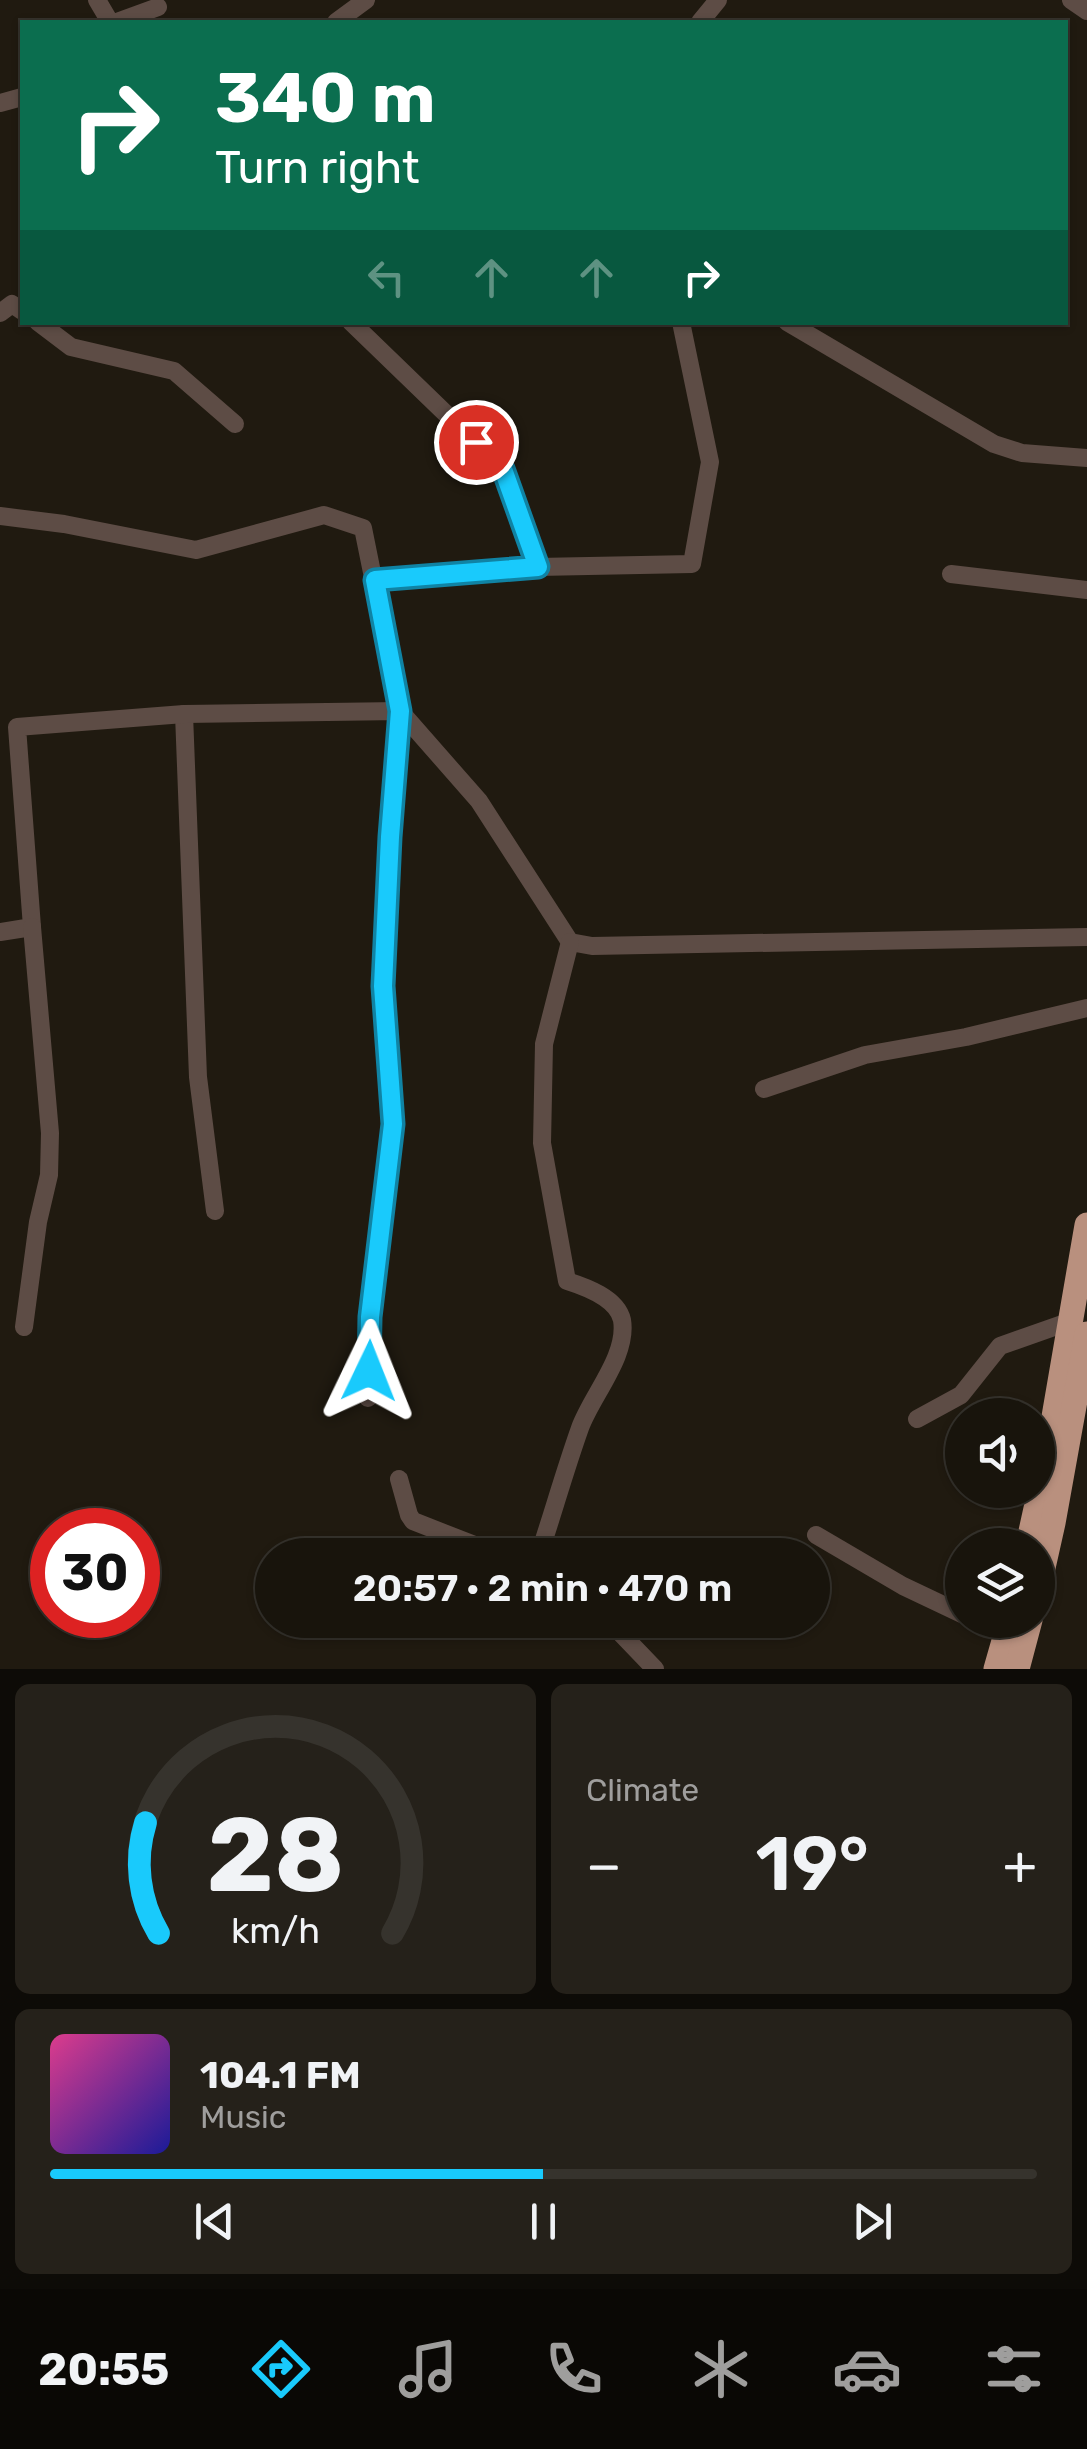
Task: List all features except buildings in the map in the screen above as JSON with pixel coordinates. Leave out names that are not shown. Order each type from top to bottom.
[{"type":"highway","points":[[1052,1528],[1081,1400],[1079,1328],[1087,1225]]},
{"type":"highway","points":[[1032,1528],[1079,1328]]},
{"type":"highway","points":[[996,1669],[1004,1638]]},
{"type":"highway","points":[[1011,1638],[1018,1669]]},
{"type":"street","points":[[97,0],[112,20]]},
{"type":"street","points":[[339,20],[366,0]]},
{"type":"street","points":[[702,20],[718,0]]},
{"type":"street","points":[[1071,0],[1087,11]]},
{"type":"street","points":[[120,20],[158,7]]},
{"type":"street","points":[[42,325],[72,347],[174,371],[234,424]]},
{"type":"street","points":[[354,325],[503,469],[538,567]]},
{"type":"street","points":[[375,580],[538,567],[692,564],[710,462],[683,325]]},
{"type":"street","points":[[792,325],[994,444],[1022,453],[1087,458]]},
{"type":"street","points":[[0,516],[64,524],[196,550],[324,515],[363,528],[400,711],[383,986],[393,1124],[370,1317],[368,1398]]},
{"type":"street","points":[[951,574],[1087,590]]},
{"type":"street","points":[[24,1327],[38,1222],[49,1175],[50,1133],[17,727],[184,714],[400,711],[479,801],[570,942],[592,946],[1087,937]]},
{"type":"street","points":[[184,714],[198,1078],[215,1211]]},
{"type":"street","points":[[0,932],[32,927]]},
{"type":"street","points":[[544,1538],[582,1422],[622,1342],[619,1312],[596,1290],[567,1281],[542,1143],[544,1044],[570,942]]},
{"type":"street","points":[[764,1088],[866,1055],[966,1037],[1087,1008]]},
{"type":"street","points":[[917,1419],[961,1395],[1000,1346],[1079,1328]]},
{"type":"street","points":[[399,1479],[414,1521],[457,1538]]},
{"type":"street","points":[[816,1534],[903,1586],[945,1606]]},
{"type":"street","points":[[625,1638],[655,1669]]},
{"type":"route","points":[[369,1371],[370,1317],[393,1124],[383,986],[400,711],[375,580],[538,567],[503,469],[476,442]]}]
